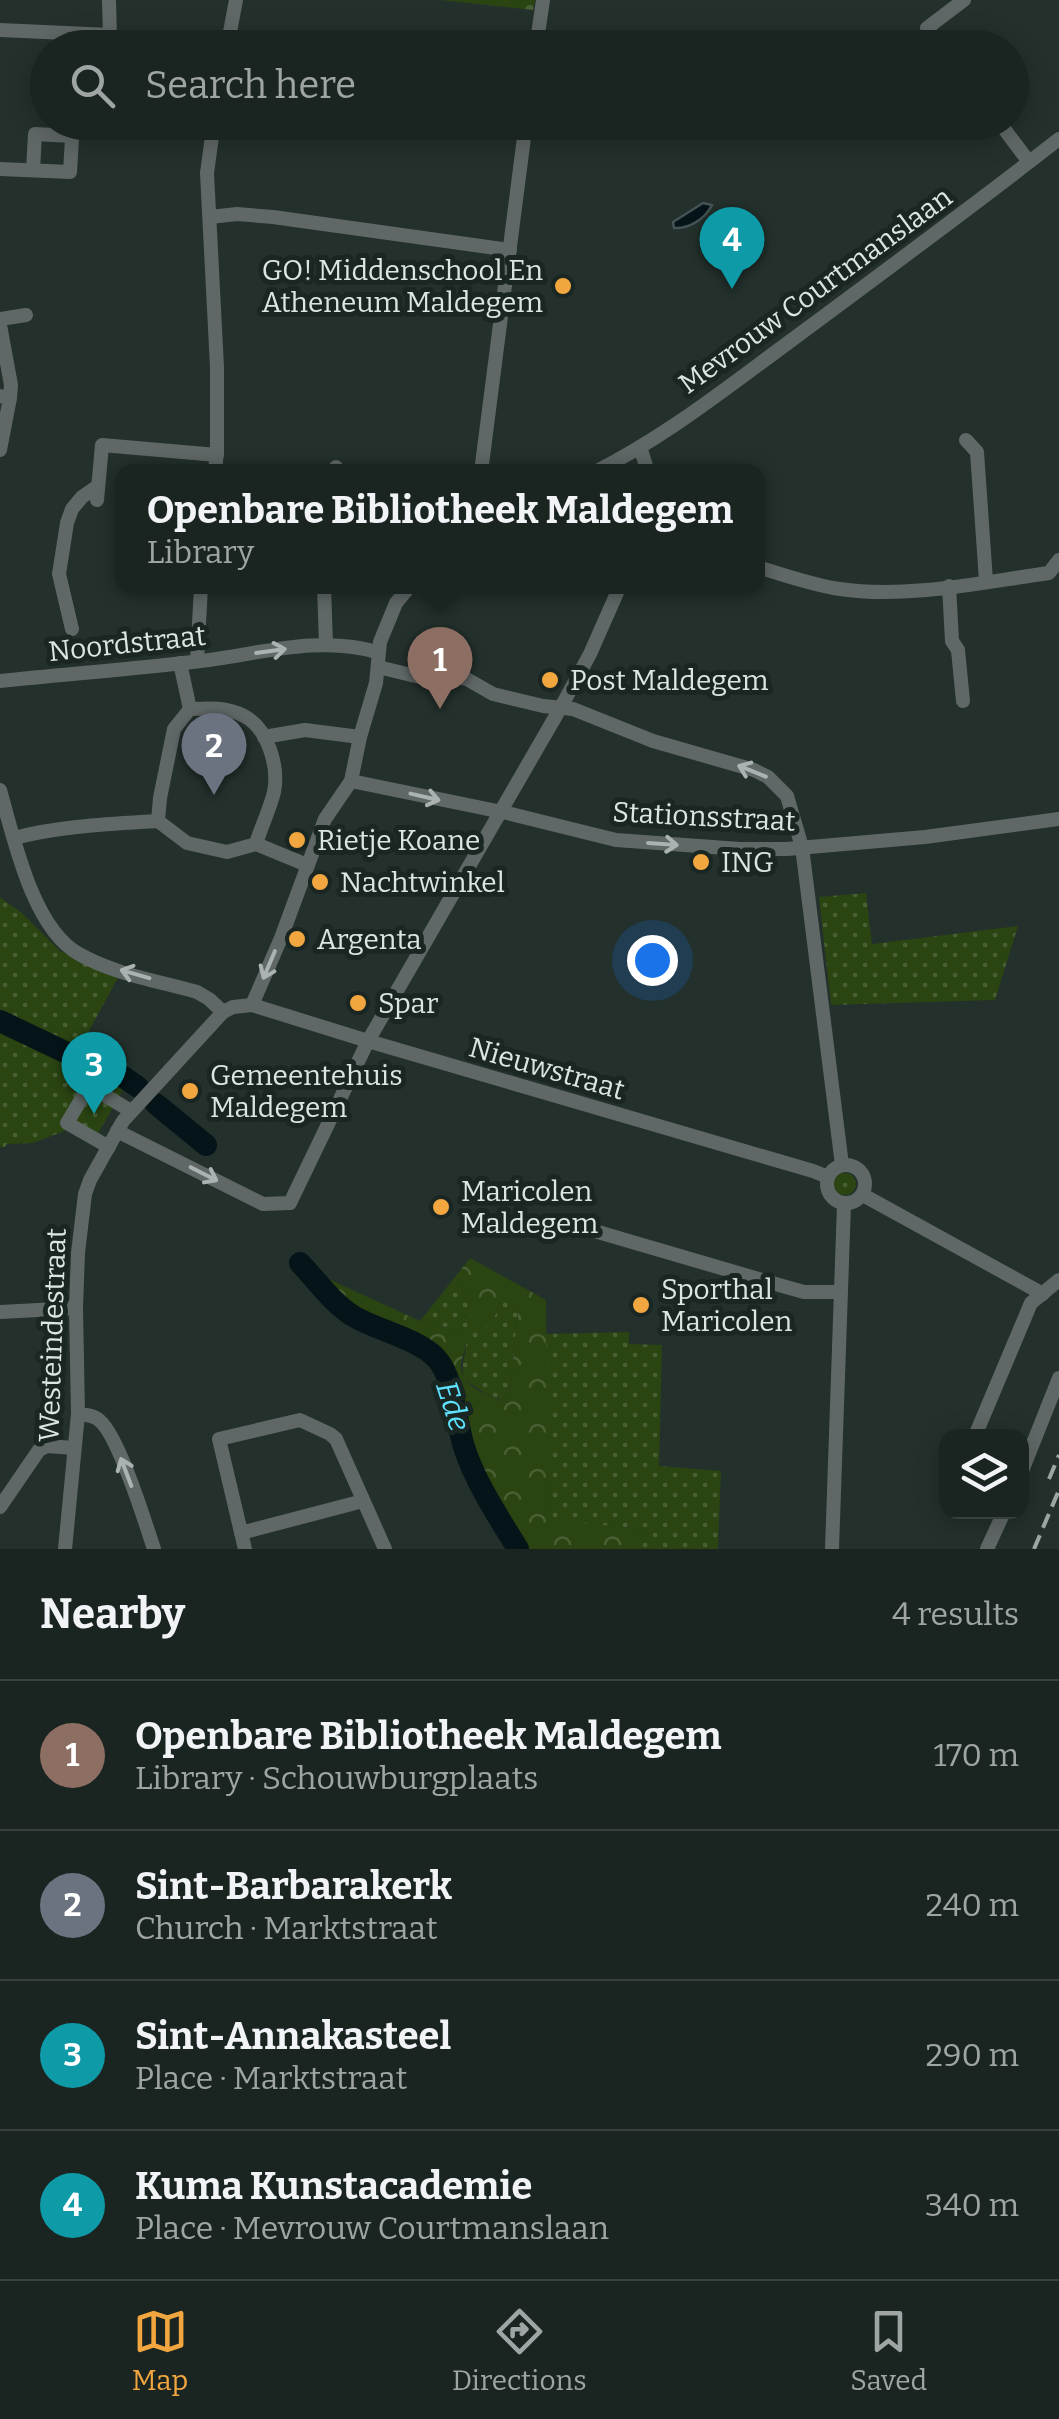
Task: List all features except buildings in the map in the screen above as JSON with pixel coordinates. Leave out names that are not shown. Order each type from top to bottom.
[{"type":"street","points":[[109,0],[110,30]]},
{"type":"street","points":[[230,30],[236,0]]},
{"type":"street","points":[[539,30],[543,0]]},
{"type":"street","points":[[928,30],[964,0]]},
{"type":"street","points":[[0,30],[30,34]]},
{"type":"street","name":"Mevrouw Courtmanslaan","points":[[609,464],[640,447],[778,350],[1059,139]]},
{"type":"street","points":[[33,170],[35,140]]},
{"type":"street","points":[[0,168],[70,172],[72,140]]},
{"type":"street","points":[[212,140],[207,174],[217,368],[215,464]]},
{"type":"street","points":[[482,464],[524,140]]},
{"type":"street","points":[[1012,140],[1029,162]]},
{"type":"street","points":[[210,217],[273,217],[510,250]]},
{"type":"street","points":[[0,450],[5,397],[12,385],[0,322],[26,315]]},
{"type":"street","points":[[966,440],[977,452],[986,581]]},
{"type":"street","points":[[72,628],[59,574],[72,508],[82,497],[97,493],[102,446],[217,455]]},
{"type":"street","points":[[640,447],[645,464]]},
{"type":"street","points":[[765,569],[837,589],[872,592],[1048,573],[1059,560]]},
{"type":"street","points":[[950,586],[952,642],[958,650],[963,701]]},
{"type":"street","points":[[197,661],[201,594]]},
{"type":"street","points":[[324,594],[326,645]]},
{"type":"street","points":[[0,790],[36,903],[58,938],[76,953],[104,966],[197,992],[223,1012],[252,1004],[325,820],[351,781],[372,700],[386,622],[403,594]]},
{"type":"street","points":[[117,1130],[262,1204],[290,1202],[368,1041],[561,707],[616,594]]},
{"type":"street","name":"Noordstraat","points":[[0,681],[326,645],[346,646],[428,679],[465,678],[493,694],[572,709],[768,778],[788,796],[802,848],[842,1165]]},
{"type":"street","points":[[180,663],[190,709]]},
{"type":"street","points":[[158,821],[174,729],[190,709],[212,708],[252,721],[273,759],[275,790],[256,844]]},
{"type":"street","points":[[264,738],[305,730],[360,737]]},
{"type":"street","name":"Stationsstraat","points":[[351,781],[616,840],[740,849],[802,848],[1059,819]]},
{"type":"street","points":[[14,838],[82,826],[158,821],[188,844],[227,852],[256,844],[307,865]]},
{"type":"street","name":"Nieuwstraat","points":[[252,1004],[828,1178]]},
{"type":"street","name":"Westeindestraat","points":[[65,1549],[78,1414],[76,1308],[82,1212],[90,1180],[131,1111],[223,1012]]},
{"type":"street","points":[[108,1147],[68,1123],[89,1086],[131,1111]]},
{"type":"street","points":[[842,1165],[858,1169],[864,1176],[862,1195],[852,1203],[835,1200],[827,1187],[828,1178],[842,1165]]},
{"type":"street","points":[[862,1195],[1054,1287]]},
{"type":"street","points":[[832,1549],[844,1204]]},
{"type":"street","points":[[574,1225],[804,1292],[841,1292]]},
{"type":"street","points":[[978,1429],[1031,1302],[1054,1287]]},
{"type":"street","points":[[0,1312],[76,1308]]},
{"type":"street","points":[[1029,1453],[1059,1378]]},
{"type":"street","points":[[78,1414],[97,1417],[106,1427],[154,1549]]},
{"type":"street","points":[[245,1549],[219,1439],[300,1420],[336,1440],[385,1549]]},
{"type":"street","points":[[0,1506],[38,1450],[46,1446],[74,1448]]},
{"type":"street","points":[[241,1533],[363,1501]]},
{"type":"street","points":[[987,1549],[1001,1519]]},
{"type":"green space","points":[[440,0],[535,0],[533,10]]},
{"type":"green space","points":[[866,893],[872,944],[1018,926],[995,1000],[831,1005],[819,897]]},
{"type":"green space","points":[[0,897],[60,951],[120,974],[78,1051],[143,1083],[134,1094],[124,1088],[92,1144],[67,1130],[33,1143],[0,1147]]},
{"type":"green space","points":[[841,1173],[849,1173],[856,1184],[849,1195],[841,1195],[834,1188],[834,1180]]},
{"type":"green space","points":[[470,1258],[546,1300],[549,1520],[643,1529],[643,1549],[518,1549],[477,1481],[439,1361],[426,1349],[350,1315],[318,1283],[322,1276],[420,1321],[454,1329],[466,1339],[461,1363],[465,1379],[478,1390],[509,1403],[518,1310],[511,1302],[501,1302],[493,1320],[484,1328],[470,1317],[469,1302],[455,1277]]},
{"type":"green space","points":[[455,1277],[469,1302],[493,1320],[501,1302],[511,1302],[518,1310],[509,1403],[464,1379],[466,1340],[454,1329],[420,1321]]},
{"type":"green space","points":[[629,1332],[629,1344],[662,1345],[659,1466],[721,1471],[718,1549],[643,1549],[643,1529],[549,1521],[545,1334]]},
{"type":"shaded area","points":[[703,203],[712,205],[701,219],[674,228],[673,222]]},
{"type":"waterway","name":"Ede","points":[[0,1021],[84,1061]]},
{"type":"waterway","name":"Ede","points":[[91,1064],[138,1087]]},
{"type":"waterway","name":"Ede","points":[[156,1104],[206,1145]]},
{"type":"waterway","name":"Ede","points":[[300,1263],[347,1312],[420,1346],[437,1359],[451,1389],[469,1461],[518,1549]]},
{"type":"railway","points":[[1049,1479],[1059,1455]]},
{"type":"railway","points":[[1034,1549],[1059,1490]]},
{"type":"place","name":"GO! Middenschool En Atheneum Maldegem","points":[[563,286]]},
{"type":"place","name":"Kuma Kunstacademie","points":[[732,289]]},
{"type":"place","name":"Post Maldegem","points":[[550,680]]},
{"type":"place","name":"Openbare Bibliotheek Maldegem","points":[[440,709]]},
{"type":"place","name":"Sint-Barbarakerk","points":[[214,795]]},
{"type":"place","name":"Rietje Koane","points":[[297,840]]},
{"type":"place","name":"ING","points":[[701,862]]},
{"type":"place","name":"Nachtwinkel","points":[[320,882]]},
{"type":"place","name":"Argenta","points":[[297,939]]},
{"type":"place","name":"Spar","points":[[358,1003]]},
{"type":"place","name":"Gemeentehuis Maldegem","points":[[190,1091]]},
{"type":"place","name":"Sint-Annakasteel","points":[[94,1114]]},
{"type":"place","name":"Maricolen Maldegem","points":[[441,1207]]},
{"type":"place","name":"Sporthal Maricolen","points":[[641,1305]]}]
